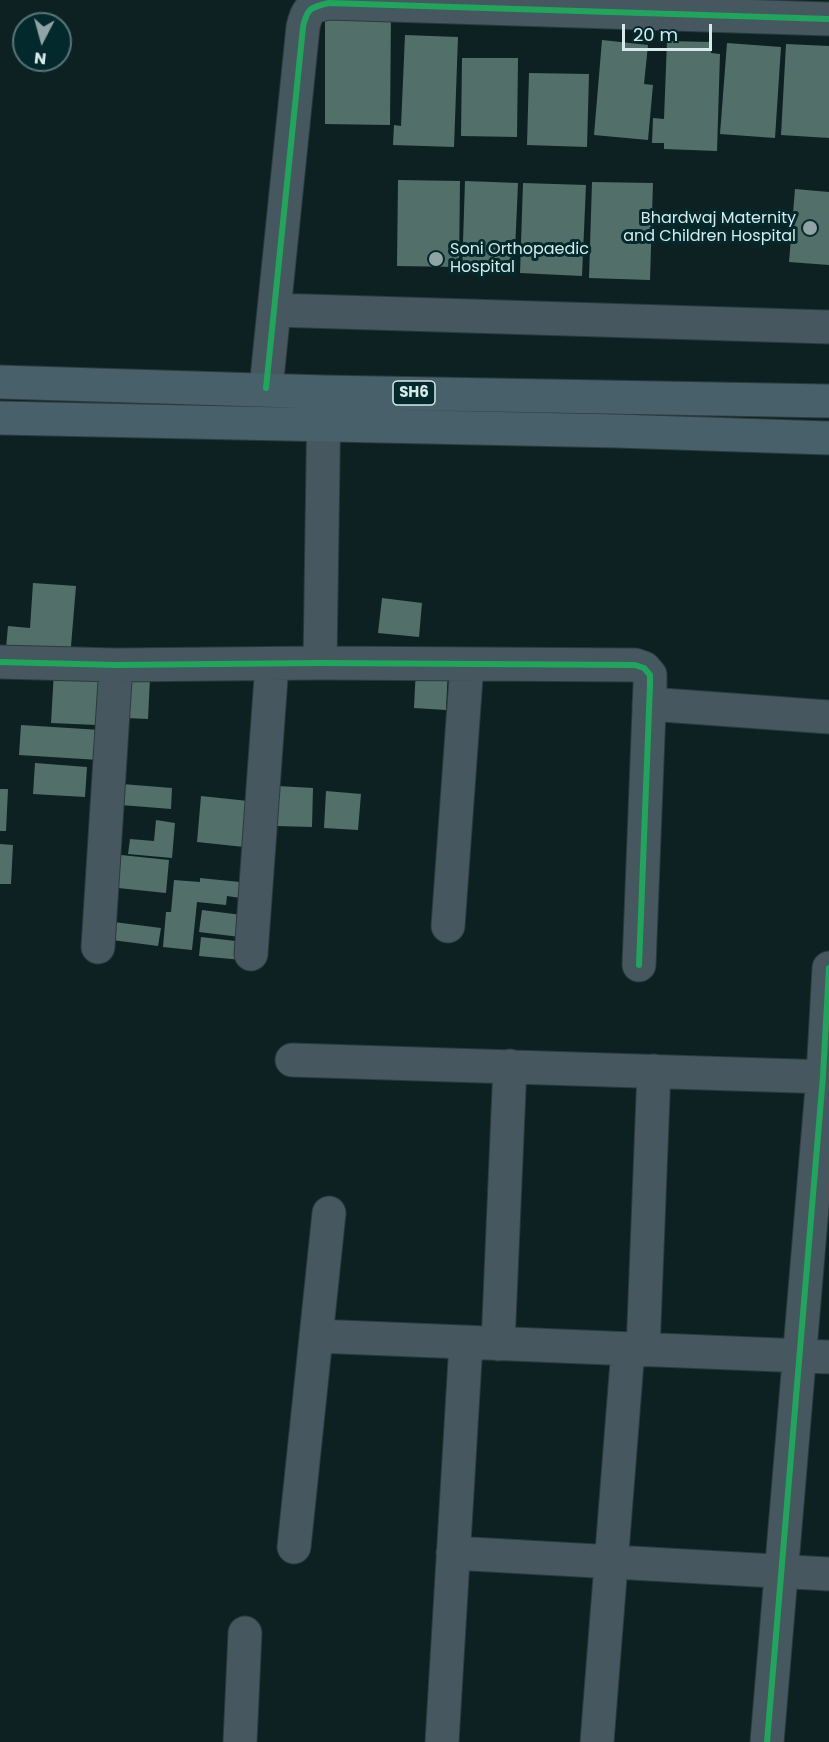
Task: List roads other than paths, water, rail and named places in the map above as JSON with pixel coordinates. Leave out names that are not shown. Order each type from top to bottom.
[{"type":"main road","name":"SH6","points":[[0,382],[266,388],[324,392],[829,401]]},
{"type":"main road","name":"SH6","points":[[0,418],[829,438]]},
{"type":"street","points":[[266,388],[303,27],[306,14],[314,6],[329,3],[829,19]]},
{"type":"street","points":[[274,310],[829,327]]},
{"type":"street","points":[[320,663],[324,392]]},
{"type":"street","points":[[0,662],[116,666],[320,663],[635,665],[644,668],[650,675],[639,965]]},
{"type":"street","points":[[251,954],[272,664]]},
{"type":"street","points":[[448,926],[467,664]]},
{"type":"street","points":[[98,947],[116,666]]},
{"type":"street","points":[[649,704],[829,717]]},
{"type":"street","points":[[767,1742],[782,1571],[814,1356],[829,968]]},
{"type":"street","points":[[292,1060],[826,1077]]},
{"type":"street","points":[[498,1344],[510,1066]]},
{"type":"street","points":[[597,1742],[611,1562],[635,1349],[654,1071]]},
{"type":"street","points":[[294,1547],[329,1213]]},
{"type":"street","points":[[316,1336],[814,1356]]},
{"type":"street","points":[[442,1742],[466,1342]]},
{"type":"street","points":[[453,1553],[829,1574]]},
{"type":"street","points":[[240,1742],[245,1633]]},
{"type":"place","name":"Bhardwaj Maternity and Children Hospital","points":[[810,228]]},
{"type":"place","name":"Soni Orthopaedic Hospital","points":[[436,259]]}]
